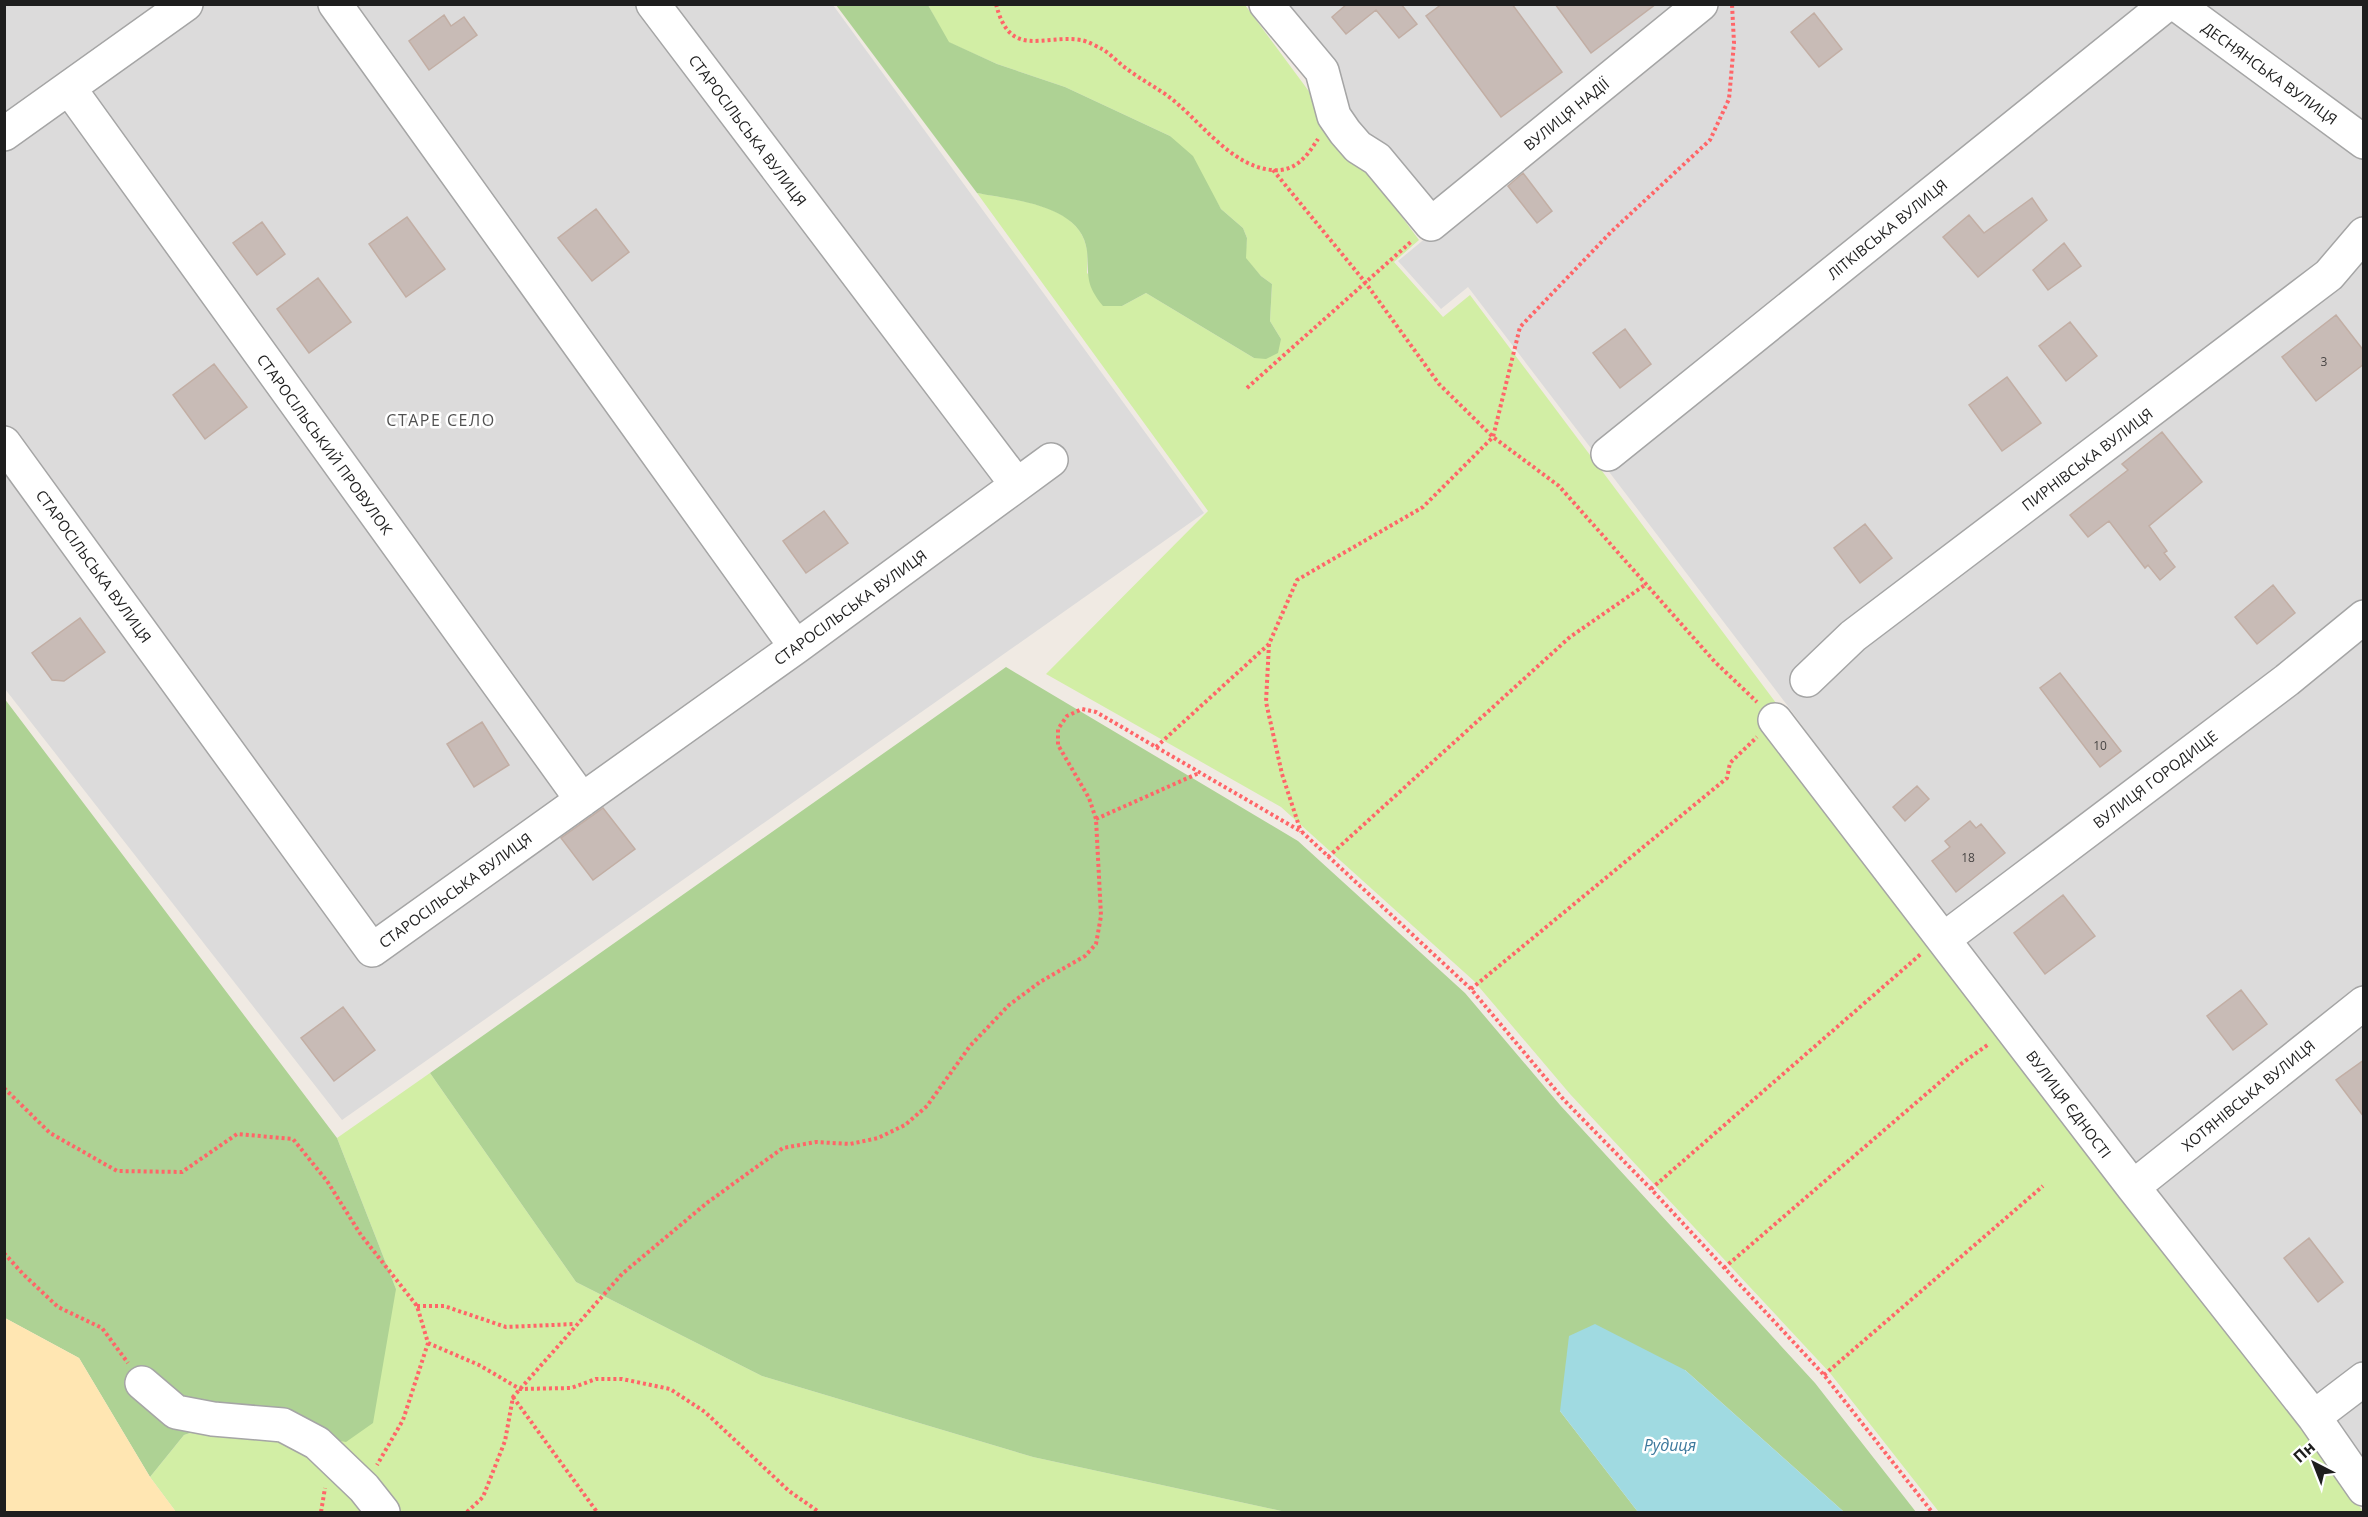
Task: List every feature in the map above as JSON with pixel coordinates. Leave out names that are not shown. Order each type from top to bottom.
[{"type":"street","points":[[4,134],[186,4]]},
{"type":"street","name":"СТАРОСІЛЬСЬКА ВУЛИЦЯ","points":[[653,4],[1017,484]]},
{"type":"street","points":[[1266,4],[1322,71],[1334,116],[1358,147],[1377,159],[1431,224]]},
{"type":"street","name":"ВУЛИЦЯ НАДІЇ","points":[[1431,224],[1701,4]]},
{"type":"street","name":"ЛІТКІВСЬКА ВУЛИЦЯ","points":[[1608,454],[2167,4]]},
{"type":"street","name":"ДЕСНЯНСЬКА ВУЛИЦЯ","points":[[2176,4],[2363,140]]},
{"type":"street","points":[[338,5],[796,647]]},
{"type":"street","name":"СТАРОСІЛЬСЬКИЙ ПРОВУЛОК","points":[[69,88],[582,800]]},
{"type":"street","name":"ПИРНІВСЬКА ВУЛИЦЯ","points":[[1807,680],[1853,636],[2329,275],[2364,234]]},
{"type":"street","name":"СТАРОСІЛЬСЬКА ВУЛИЦЯ","points":[[4,443],[372,950],[796,647],[1051,460]]},
{"type":"street","name":"ВУЛИЦЯ ГОРОДИЩЕ","points":[[1943,937],[2286,680],[2364,617]]},
{"type":"street","name":"ВУЛИЦЯ ЄДНОСТІ","points":[[1775,720],[2133,1187],[2314,1417],[2364,1489]]},
{"type":"street","name":"ХОТЯНІВСЬКА ВУЛИЦЯ","points":[[2133,1187],[2364,1003]]},
{"type":"street","points":[[2314,1417],[2364,1379]]},
{"type":"street","points":[[142,1383],[176,1412],[213,1419],[283,1425],[317,1443],[374,1500]]},
{"type":"path","points":[[996,4],[1001,23],[1016,37],[1032,42],[1082,40],[1102,49],[1180,105],[1217,143],[1256,166],[1273,170],[1290,168],[1304,160],[1334,116]]},
{"type":"path","points":[[1302,832],[1282,774],[1266,702],[1269,644],[1297,580],[1423,507],[1493,437],[1520,327],[1612,231],[1710,140],[1729,99],[1734,43],[1731,4]]},
{"type":"path","points":[[1273,170],[1365,282],[1439,384],[1493,437],[1559,486],[1714,662],[1775,720],[1730,763],[1727,777],[1471,988]]},
{"type":"path","points":[[1247,388],[1431,224]]},
{"type":"path","points":[[1328,857],[1570,638],[1645,585]]},
{"type":"path","points":[[1156,747],[1269,644]]},
{"type":"path","points":[[467,1512],[483,1497],[505,1441],[513,1397],[622,1274],[708,1202],[783,1148],[816,1142],[850,1144],[878,1138],[904,1125],[927,1106],[970,1047],[1009,1005],[1040,982],[1085,956],[1096,944],[1101,916],[1096,819],[1089,798],[1058,746],[1058,729],[1066,716],[1082,709],[1096,712],[1302,832],[1471,988],[1564,1100],[1651,1189],[1824,1376],[1932,1512]]},
{"type":"path","points":[[1096,819],[1200,773]]},
{"type":"path","points":[[1651,1189],[1943,937]]},
{"type":"path","points":[[1724,1268],[1961,1064],[2011,1029]]},
{"type":"path","points":[[4,1088],[50,1133],[117,1171],[182,1172],[237,1134],[293,1139],[327,1181],[361,1235],[417,1306],[428,1343],[374,1500]]},
{"type":"path","points":[[1824,1376],[2043,1186]]},
{"type":"path","points":[[4,1253],[58,1307],[102,1328],[142,1383]]},
{"type":"path","points":[[417,1306],[444,1306],[506,1327],[576,1324]]},
{"type":"path","points":[[428,1343],[479,1365],[520,1389],[571,1388],[596,1379],[622,1379],[670,1389],[705,1412],[789,1491],[819,1512]]},
{"type":"path","points":[[513,1397],[597,1512]]},
{"type":"shaded area","points":[[5,5],[833,5],[1204,513],[342,1120],[5,689]]},
{"type":"shaded area","points":[[1253,5],[2363,5],[2363,1465],[1942,915],[1787,705],[1468,287],[1441,309],[1398,261],[1427,237]]},
{"type":"green space","points":[[836,5],[928,5],[949,42],[997,64],[1065,87],[1170,136],[1193,156],[1221,209],[1243,228],[1247,238],[1246,258],[1261,276],[1272,284],[1270,321],[1281,339],[1278,353],[1266,359],[1254,358],[1146,293],[1122,306],[1103,306],[1093,292],[1088,274],[1087,251],[1082,235],[1073,223],[1043,207],[977,193]]},
{"type":"green space","points":[[928,5],[1245,5],[1419,240],[1394,262],[1443,317],[1470,295],[1812,751],[2293,1401],[2363,1512],[1939,1512],[1830,1373],[1570,1094],[1474,981],[1281,807],[1046,674],[1208,511],[977,193],[1043,206],[1059,213],[1072,222],[1082,234],[1087,250],[1087,273],[1122,306],[1146,293],[1254,358],[1281,339],[1270,321],[1272,284],[1261,276],[1245,258],[1247,238],[1243,228],[1221,209],[1170,136],[1065,87],[997,64],[948,42]]},
{"type":"green space","points":[[1006,667],[1298,841],[1465,993],[1560,1105],[1815,1383],[1916,1512],[1844,1512],[1685,1370],[1560,1411],[1638,1512],[1286,1512],[1033,1457],[762,1376],[576,1282],[430,1073]]},
{"type":"green space","points":[[4,698],[337,1138],[396,1289],[373,1423],[346,1442],[226,1421],[184,1435],[150,1477],[79,1358],[5,1318]]},
{"type":"green space","points":[[430,1073],[576,1282],[762,1376],[1033,1457],[1286,1512],[176,1512],[150,1477],[184,1435],[227,1421],[396,1289],[337,1138]]},
{"type":"sand","points":[[5,1318],[79,1358],[150,1477],[176,1512],[5,1512]]},
{"type":"water","name":"Рудиця","points":[[1595,1324],[1685,1370],[1844,1512],[1638,1512],[1560,1411],[1569,1336]]},
{"type":"building","points":[[1347,4],[1401,4],[1417,24],[1399,38],[1376,10],[1346,34],[1332,17]]},
{"type":"building","points":[[1442,4],[1512,4],[1562,72],[1501,117],[1426,16]]},
{"type":"building","points":[[1555,4],[1656,4],[1591,53]]},
{"type":"building","points":[[1814,13],[1842,49],[1819,67],[1791,32]]},
{"type":"building","points":[[444,15],[451,26],[464,17],[477,35],[429,70],[409,41]]},
{"type":"building","points":[[1523,173],[1552,211],[1537,223],[1508,186]]},
{"type":"building","points":[[2032,198],[2047,220],[1978,277],[1943,237],[1969,215],[1984,233]]},
{"type":"building","points":[[596,209],[629,252],[592,281],[558,238]]},
{"type":"building","points":[[407,217],[445,269],[406,297],[369,244]]},
{"type":"building","points":[[262,222],[285,254],[257,275],[233,243]]},
{"type":"building","points":[[2064,243],[2081,266],[2048,290],[2033,270]]},
{"type":"building","points":[[318,278],[351,322],[309,353],[277,309]]},
{"type":"building","points":[[2336,315],[2364,351],[2364,364],[2316,401],[2282,357]]},
{"type":"building","points":[[2070,322],[2097,356],[2066,381],[2039,346]]},
{"type":"building","points":[[1625,329],[1651,364],[1620,388],[1593,353]]},
{"type":"building","points":[[214,364],[247,407],[205,439],[173,395]]},
{"type":"building","points":[[2007,377],[2041,423],[2002,451],[1969,405]]},
{"type":"building","points":[[2162,432],[2202,482],[2149,526],[2167,551],[2164,553],[2175,567],[2160,580],[2148,565],[2145,568],[2109,521],[2088,537],[2070,515],[2128,470],[2122,464]]},
{"type":"building","points":[[824,511],[848,543],[806,573],[783,541]]},
{"type":"building","points":[[1865,524],[1892,558],[1860,583],[1834,548]]},
{"type":"building","points":[[2273,585],[2295,613],[2257,644],[2235,617]]},
{"type":"building","points":[[80,618],[105,652],[64,681],[52,680],[32,653]]},
{"type":"building","points":[[2060,673],[2121,751],[2100,767],[2040,688]]},
{"type":"building","points":[[482,722],[509,765],[474,787],[447,744]]},
{"type":"building","points":[[1917,786],[1929,799],[1905,821],[1893,807]]},
{"type":"building","points":[[603,808],[635,849],[593,880],[561,838]]},
{"type":"building","points":[[1970,821],[1976,828],[1981,824],[2005,853],[1956,892],[1932,861],[1950,847],[1945,841]]},
{"type":"building","points":[[2063,895],[2095,936],[2045,974],[2014,933]]},
{"type":"building","points":[[2241,990],[2267,1024],[2233,1050],[2207,1016]]},
{"type":"building","points":[[343,1007],[375,1050],[334,1081],[301,1038]]},
{"type":"building","points":[[2364,1060],[2364,1117],[2336,1080]]},
{"type":"building","points":[[2309,1238],[2343,1282],[2318,1302],[2284,1258]]},
{"type":"district","name":"СТАРЕ СЕЛО","points":[[441,420]]}]
